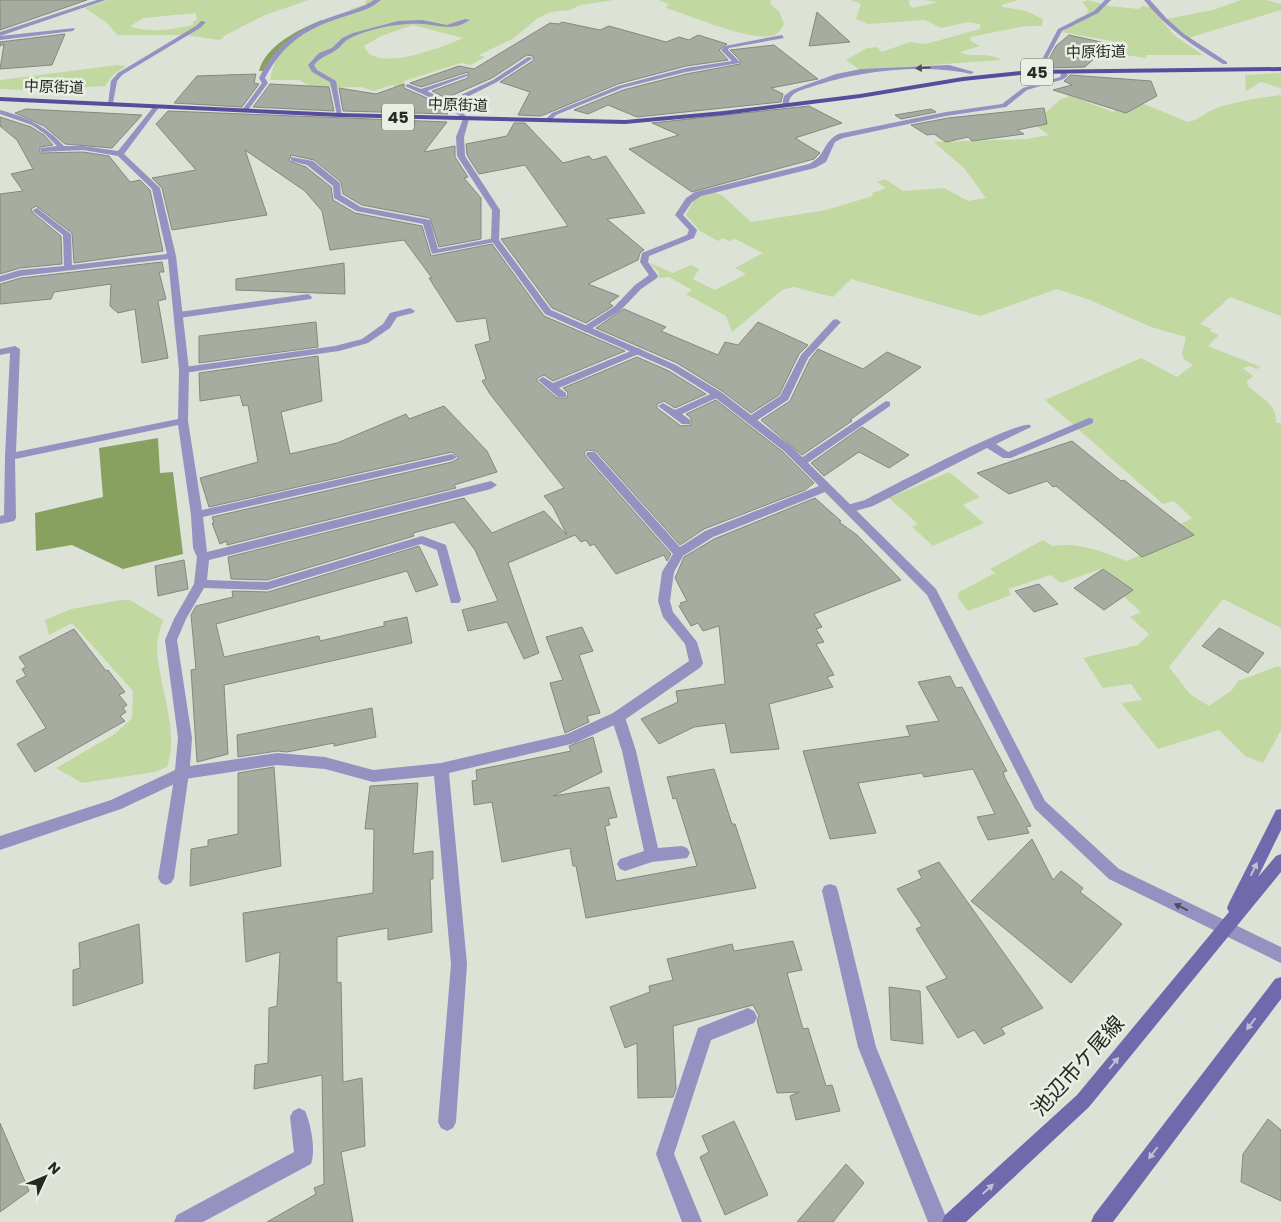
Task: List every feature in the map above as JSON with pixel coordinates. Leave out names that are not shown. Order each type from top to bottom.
[{"type":"main road","name":"中原街道","points":[[796,104],[853,90],[972,72],[1039,68],[1281,62]]},
{"type":"main road","name":"中原街道","points":[[0,99],[246,109],[340,115],[547,121],[633,121],[784,106],[963,79],[1062,72],[1281,69]]},
{"type":"street","points":[[0,34],[103,0]]},
{"type":"street","points":[[246,109],[265,83],[262,78],[275,54],[296,35],[309,27],[363,9],[378,0]]},
{"type":"street","points":[[1039,68],[1060,30],[1096,12],[1108,0]]},
{"type":"street","points":[[1147,0],[1162,20],[1183,38],[1225,63]]},
{"type":"street","points":[[340,115],[333,80],[314,71],[311,65],[321,54],[334,49],[344,38],[380,27],[409,22],[447,27],[467,20]]},
{"type":"street","points":[[110,103],[114,81],[120,74],[198,27],[203,22]]},
{"type":"street","points":[[0,38],[74,29]]},
{"type":"street","points":[[547,121],[554,114],[620,87],[686,70],[737,62],[724,50],[727,47],[782,38]]},
{"type":"street","points":[[448,104],[495,81],[530,58]]},
{"type":"street","points":[[784,106],[787,96],[794,91],[836,76],[861,71],[949,67],[972,72]]},
{"type":"street","points":[[585,329],[617,309],[638,287],[654,276],[644,262],[645,256],[691,236],[693,230],[679,215],[689,200],[698,194],[812,166],[822,160],[832,140],[841,136],[946,114],[1004,106],[1025,89],[1062,78],[1065,76],[1062,72]]},
{"type":"street","points":[[421,91],[465,75]]},
{"type":"street","points":[[408,86],[448,104],[466,119],[460,137],[461,156],[496,210],[495,240],[548,312],[673,367],[717,394],[752,419],[802,462],[932,592],[1040,805],[1114,874],[1281,955]]},
{"type":"street","points":[[120,154],[157,106]]},
{"type":"street","points":[[0,112],[38,124],[62,148]]},
{"type":"street","points":[[44,150],[83,148],[120,154],[156,188],[172,256],[184,370],[183,421],[197,514],[199,548],[203,557],[200,584],[180,619],[171,640],[185,738],[182,773],[166,878]]},
{"type":"street","points":[[294,159],[310,162],[337,185],[337,196],[358,209],[427,222],[435,252],[495,240]]},
{"type":"street","points":[[37,210],[67,234],[68,268]]},
{"type":"street","points":[[0,279],[20,274],[172,256]]},
{"type":"street","points":[[179,315],[308,297]]},
{"type":"street","points":[[184,370],[336,350],[365,341],[386,326],[393,315],[410,311]]},
{"type":"street","points":[[752,419],[784,398],[804,357],[836,322]]},
{"type":"street","points":[[0,352],[15,349],[10,457],[10,518],[0,520]]},
{"type":"street","points":[[552,388],[638,351]]},
{"type":"street","points":[[543,380],[562,395]]},
{"type":"street","points":[[674,414],[717,394]]},
{"type":"street","points":[[802,462],[886,404]]},
{"type":"street","points":[[663,406],[686,422]]},
{"type":"street","points":[[10,457],[183,421]]},
{"type":"street","points":[[988,443],[1007,456],[1089,422]]},
{"type":"street","points":[[848,509],[869,503],[988,443],[1026,427]]},
{"type":"street","points":[[591,454],[680,553]]},
{"type":"street","points":[[197,514],[452,457]]},
{"type":"street","points":[[203,557],[491,485]]},
{"type":"street","points":[[0,843],[128,802],[156,789],[182,773],[277,759],[325,763],[373,776],[441,769],[570,739],[618,717],[696,663],[691,642],[668,614],[664,601],[668,572],[680,553],[709,534],[826,487]]},
{"type":"street","points":[[200,584],[267,586],[422,540],[442,548],[455,600]]},
{"type":"street","points":[[618,717],[629,752],[652,855]]},
{"type":"street","points":[[441,769],[458,964],[447,1122]]},
{"type":"street","name":"池辺市ケ尾線","points":[[1225,928],[1281,815]]},
{"type":"street","points":[[625,864],[652,855],[682,853]]},
{"type":"street","name":"池辺市ケ尾線","points":[[952,1222],[1083,1101],[1281,861]]},
{"type":"street","points":[[830,891],[867,1047],[938,1222]]},
{"type":"street","points":[[1101,1222],[1281,985]]},
{"type":"street","points":[[692,1222],[665,1154],[704,1034],[748,1017]]},
{"type":"street","points":[[184,1222],[304,1157],[299,1117]]},
{"type":"shaded area","points":[[109,0],[309,0],[265,15],[219,40],[186,35],[117,35],[107,23],[85,8]],"holes":[[[196,13],[197,20],[193,21],[193,25],[161,30],[144,30],[130,26],[144,18]]]},
{"type":"shaded area","points":[[367,0],[614,0],[580,5],[570,10],[551,12],[538,18],[514,38],[479,55],[485,57],[471,65],[461,63],[404,81],[404,85],[397,87],[392,85],[374,91],[361,87],[314,88],[299,80],[270,80],[274,65],[281,53],[291,43],[315,27],[356,12],[350,9],[367,4],[364,2]],"holes":[[[413,25],[463,38],[426,52],[395,58],[381,58],[370,54],[364,46],[381,36]]]},
{"type":"shaded area","points":[[658,0],[771,0],[770,4],[779,11],[784,24],[775,35],[760,36],[748,34],[666,8],[669,4]]},
{"type":"shaded area","points":[[851,0],[909,0],[910,6],[913,8],[938,2],[924,0],[1019,0],[1001,5],[1026,11],[1043,19],[1042,26],[1025,26],[970,37],[971,41],[980,46],[960,52],[969,55],[991,56],[1001,60],[860,70],[846,60],[867,48],[877,47],[882,52],[910,42],[926,44],[980,29],[980,24],[968,22],[941,28],[925,20],[868,24],[856,19],[861,4]]},
{"type":"shaded area","points":[[1088,0],[1109,6],[1139,9],[1142,6],[1151,7],[1174,35],[1203,55],[1146,55],[1147,58],[1125,55],[1125,58],[1108,58],[1117,42],[1062,32],[1078,21],[1074,20],[1087,14],[1088,9],[1082,2]]},
{"type":"shaded area","points":[[1241,0],[1266,0],[1281,4],[1281,10],[1188,38],[1166,19],[1213,10]]},
{"type":"shaded area","points":[[118,65],[126,66],[113,75],[105,86],[59,88],[49,91],[0,89],[0,80]]},
{"type":"shaded area","points":[[1281,73],[1281,88],[1261,82],[1246,91],[1245,75]]},
{"type":"shaded area","points":[[1281,95],[1281,316],[1230,297],[1200,324],[1212,329],[1209,331],[1219,335],[1208,346],[1261,367],[1257,369],[1249,366],[1243,368],[1253,376],[1247,381],[1248,386],[1271,406],[1276,416],[1276,423],[1281,423],[1281,628],[1223,599],[1169,667],[1190,694],[1209,706],[1232,690],[1238,681],[1278,666],[1281,668],[1281,730],[1263,763],[1245,756],[1219,730],[1158,749],[1121,703],[1142,700],[1131,684],[1103,688],[1083,658],[1138,645],[1149,634],[1130,617],[1141,612],[1121,594],[1131,590],[1103,568],[1061,583],[1051,575],[1008,589],[1011,595],[968,611],[958,598],[959,592],[995,573],[990,569],[1043,540],[1053,546],[1072,545],[1082,547],[1100,551],[1127,561],[1170,541],[1162,534],[1192,518],[1174,501],[1163,504],[1045,400],[1141,358],[1177,377],[1193,365],[1184,359],[1182,354],[1186,337],[1151,327],[1090,300],[1057,289],[980,316],[851,279],[833,297],[794,287],[782,290],[732,332],[726,316],[686,294],[692,290],[669,277],[659,278],[658,272],[650,263],[673,273],[691,265],[699,269],[693,279],[715,290],[746,274],[735,268],[763,253],[735,239],[729,241],[723,238],[718,241],[700,231],[686,215],[694,200],[712,191],[723,196],[751,222],[826,210],[873,196],[872,193],[886,188],[877,182],[885,179],[903,191],[944,188],[968,201],[986,198],[964,168],[934,142],[1027,139],[1049,135],[1025,119],[1045,113],[1061,99],[1071,96],[1113,112],[1134,100],[1188,122],[1229,104]]},
{"type":"shaded area","points":[[158,438],[160,473],[173,472],[183,554],[123,569],[72,545],[36,551],[35,513],[103,497],[99,448]]},
{"type":"shaded area","points":[[949,472],[980,497],[963,505],[984,523],[933,546],[912,527],[918,524],[889,498]]},
{"type":"shaded area","points":[[130,600],[163,620],[157,647],[158,662],[170,723],[170,753],[167,767],[155,772],[82,783],[56,768],[115,734],[132,718],[133,691],[72,623],[49,635],[45,620],[71,609]]},
{"type":"building","points":[[0,0],[87,0],[0,30]]},
{"type":"building","points":[[817,12],[850,42],[809,46]]},
{"type":"building","points":[[562,22],[600,30],[609,26],[666,42],[679,37],[689,40],[698,35],[727,44],[719,50],[728,60],[686,66],[618,84],[541,116],[518,115],[530,92],[500,82],[534,60],[533,56],[527,55],[492,78],[446,98],[432,91],[468,78],[468,72],[421,87],[410,83],[459,66],[474,69],[550,23],[559,24]]},
{"type":"building","points":[[65,34],[52,65],[0,69],[4,44],[0,46],[0,42]]},
{"type":"building","points":[[1069,35],[1110,44],[1085,67],[1044,68],[1056,46]]},
{"type":"building","points":[[774,45],[818,79],[771,88],[783,94],[781,102],[637,117],[608,105],[588,114],[574,110],[623,90],[686,74],[740,64],[740,60],[730,50]]},
{"type":"building","points":[[256,74],[254,83],[259,84],[242,107],[174,103],[197,76]]},
{"type":"building","points":[[1070,75],[1151,81],[1157,96],[1126,113],[1053,90],[1072,85],[1064,81]]},
{"type":"building","points":[[270,84],[329,87],[334,111],[253,107]]},
{"type":"building","points":[[404,84],[404,88],[436,102],[432,103],[448,114],[343,111],[339,88],[376,94]]},
{"type":"building","points":[[809,106],[842,123],[795,138],[820,153],[814,159],[692,192],[629,149],[679,135],[652,123]]},
{"type":"building","points":[[1044,108],[1047,124],[1017,130],[1024,134],[972,141],[968,137],[946,142],[934,134],[927,135],[911,125],[948,118]]},
{"type":"building","points":[[26,109],[142,115],[112,148],[65,144],[44,126],[15,113]]},
{"type":"building","points":[[931,109],[936,112],[901,119],[895,115]]},
{"type":"building","points":[[168,111],[447,122],[424,152],[455,146],[455,157],[468,177],[464,178],[481,198],[481,239],[439,247],[430,218],[362,205],[343,194],[341,182],[314,160],[291,155],[289,161],[306,167],[331,187],[333,200],[355,213],[422,226],[431,256],[492,244],[544,316],[625,351],[553,381],[544,375],[537,378],[537,381],[557,398],[567,398],[568,393],[563,388],[637,357],[669,371],[706,394],[675,408],[664,401],[657,404],[657,408],[681,426],[691,425],[691,418],[686,414],[716,400],[783,452],[814,483],[805,490],[704,529],[680,545],[596,451],[587,450],[584,453],[586,457],[671,554],[667,561],[664,555],[616,574],[594,544],[590,546],[586,540],[581,542],[575,535],[508,563],[539,653],[524,659],[507,622],[468,631],[462,610],[498,601],[475,550],[454,522],[413,533],[414,536],[267,580],[231,579],[228,557],[464,498],[492,533],[544,511],[567,535],[553,507],[544,496],[564,488],[490,394],[482,381],[486,379],[475,345],[490,341],[486,318],[457,322],[429,278],[432,278],[404,240],[330,250],[322,211],[305,191],[245,150],[267,215],[172,230],[162,188],[152,178],[196,170],[156,124]]},
{"type":"building","points":[[0,117],[31,127],[44,135],[53,145],[40,147],[40,153],[83,152],[109,156],[130,182],[140,180],[150,190],[163,251],[74,263],[72,233],[36,206],[31,209],[33,213],[61,236],[62,264],[20,268],[0,274],[0,194],[23,191],[11,174],[33,169],[17,140],[0,126]]},
{"type":"building","points":[[514,123],[525,123],[563,163],[589,156],[593,160],[606,156],[645,213],[607,219],[644,250],[640,253],[638,260],[588,284],[619,296],[609,303],[613,306],[586,323],[552,308],[501,239],[568,226],[525,165],[479,174],[467,155],[466,144],[507,136]]},
{"type":"building","points":[[162,262],[164,272],[159,272],[166,299],[158,301],[168,358],[142,363],[135,309],[118,313],[110,306],[111,284],[54,292],[51,299],[0,304],[0,284],[21,278]]},
{"type":"building","points":[[344,263],[345,294],[236,290],[236,279]]},
{"type":"building","points":[[624,309],[666,327],[661,331],[718,355],[725,342],[738,345],[758,322],[808,345],[799,354],[779,395],[751,413],[722,391],[677,363],[596,328]]},
{"type":"building","points":[[316,322],[318,347],[199,363],[199,336]]},
{"type":"building","points":[[818,349],[863,369],[887,352],[921,367],[850,420],[852,421],[802,455],[761,420],[790,401],[810,359]]},
{"type":"building","points":[[318,356],[322,401],[281,412],[290,454],[337,443],[406,414],[409,419],[444,406],[487,451],[497,472],[454,485],[456,488],[227,545],[227,541],[220,544],[212,523],[214,523],[212,517],[452,462],[459,458],[452,452],[209,507],[200,478],[258,462],[248,405],[243,406],[240,395],[200,401],[199,373]]},
{"type":"building","points":[[862,427],[909,455],[889,468],[859,452],[824,476],[811,463]]},
{"type":"building","points":[[1072,441],[1121,481],[1124,480],[1194,535],[1142,557],[1056,486],[1053,487],[1047,481],[1009,494],[977,473]]},
{"type":"building","points":[[815,498],[841,521],[839,522],[857,535],[901,580],[814,614],[822,627],[816,629],[824,642],[816,644],[834,675],[827,677],[833,687],[769,704],[779,749],[731,753],[725,723],[694,727],[659,744],[641,719],[678,702],[676,691],[725,684],[719,626],[703,631],[698,623],[691,626],[679,606],[682,605],[680,603],[687,601],[675,578],[684,557],[714,539]]},
{"type":"building","points":[[419,546],[438,585],[416,592],[407,571],[216,624],[224,657],[319,636],[320,641],[384,626],[384,622],[407,617],[412,643],[224,685],[228,754],[197,762],[191,670],[196,669],[191,615],[196,606],[233,597],[232,591],[268,592]]},
{"type":"building","points":[[184,560],[188,589],[158,596],[155,566]]},
{"type":"building","points":[[1103,569],[1133,590],[1104,610],[1074,588]]},
{"type":"building","points":[[1039,584],[1058,604],[1034,612],[1015,591]]},
{"type":"building","points":[[582,627],[593,651],[579,655],[600,713],[587,716],[589,722],[565,733],[550,683],[563,680],[546,637]]},
{"type":"building","points":[[1219,628],[1264,653],[1248,673],[1202,646]]},
{"type":"building","points":[[74,629],[106,671],[108,670],[125,692],[119,695],[127,705],[123,708],[126,712],[120,716],[125,721],[35,772],[17,744],[46,728],[16,681],[26,676],[22,669],[26,667],[19,657]]},
{"type":"building","points":[[950,676],[956,688],[962,687],[1007,771],[1003,772],[1005,778],[1031,826],[1026,827],[1029,833],[988,840],[977,817],[995,814],[973,769],[924,777],[922,773],[858,783],[876,833],[830,839],[803,751],[910,736],[906,726],[939,721],[918,682]]},
{"type":"building","points":[[372,708],[376,737],[334,746],[334,743],[287,752],[277,751],[238,757],[237,735]]},
{"type":"building","points":[[593,737],[602,772],[553,796],[609,787],[617,817],[608,819],[610,825],[605,826],[616,881],[697,866],[676,798],[673,799],[667,777],[714,769],[756,888],[586,918],[576,866],[573,866],[570,848],[502,862],[492,802],[474,805],[472,781],[477,780],[476,770],[571,751],[569,746]]},
{"type":"building","points":[[274,767],[281,866],[190,886],[191,849],[208,846],[208,840],[238,834],[238,773]]},
{"type":"building","points":[[418,783],[413,854],[433,851],[433,879],[430,879],[432,932],[388,940],[388,928],[337,937],[337,983],[341,982],[343,1082],[362,1078],[365,1146],[341,1152],[353,1222],[267,1222],[316,1194],[314,1188],[324,1184],[322,1075],[254,1089],[255,1065],[268,1063],[269,1008],[277,1006],[280,952],[246,962],[243,913],[373,893],[374,829],[365,829],[370,786]]},
{"type":"building","points":[[1032,839],[1053,880],[1061,871],[1083,888],[1080,892],[1122,924],[1071,983],[971,901]]},
{"type":"building","points":[[939,862],[1043,1008],[1001,1028],[1005,1034],[984,1044],[974,1030],[958,1038],[926,987],[947,978],[916,929],[922,926],[897,889],[922,878],[918,871]]},
{"type":"building","points":[[139,924],[143,983],[73,1006],[73,970],[80,968],[79,943]]},
{"type":"building","points":[[793,941],[802,970],[787,973],[803,1029],[808,1028],[826,1086],[832,1085],[840,1111],[796,1120],[790,1096],[799,1092],[777,1093],[757,1020],[759,1016],[753,1005],[673,1026],[676,1089],[673,1097],[638,1098],[637,1043],[625,1048],[610,1007],[650,992],[649,986],[673,980],[667,959],[732,944],[734,951]]},
{"type":"building","points":[[889,987],[920,991],[923,1044],[891,1040]]},
{"type":"building","points":[[1268,1119],[1281,1130],[1281,1201],[1241,1182],[1243,1154]]},
{"type":"building","points":[[734,1121],[768,1195],[725,1215],[700,1157],[709,1152],[702,1136]]},
{"type":"building","points":[[0,1123],[29,1191],[0,1212]]},
{"type":"building","points":[[846,1164],[864,1183],[833,1222],[797,1222]]},
{"type":"waterway","points":[[261,70],[279,46],[295,34],[323,21]]}]
